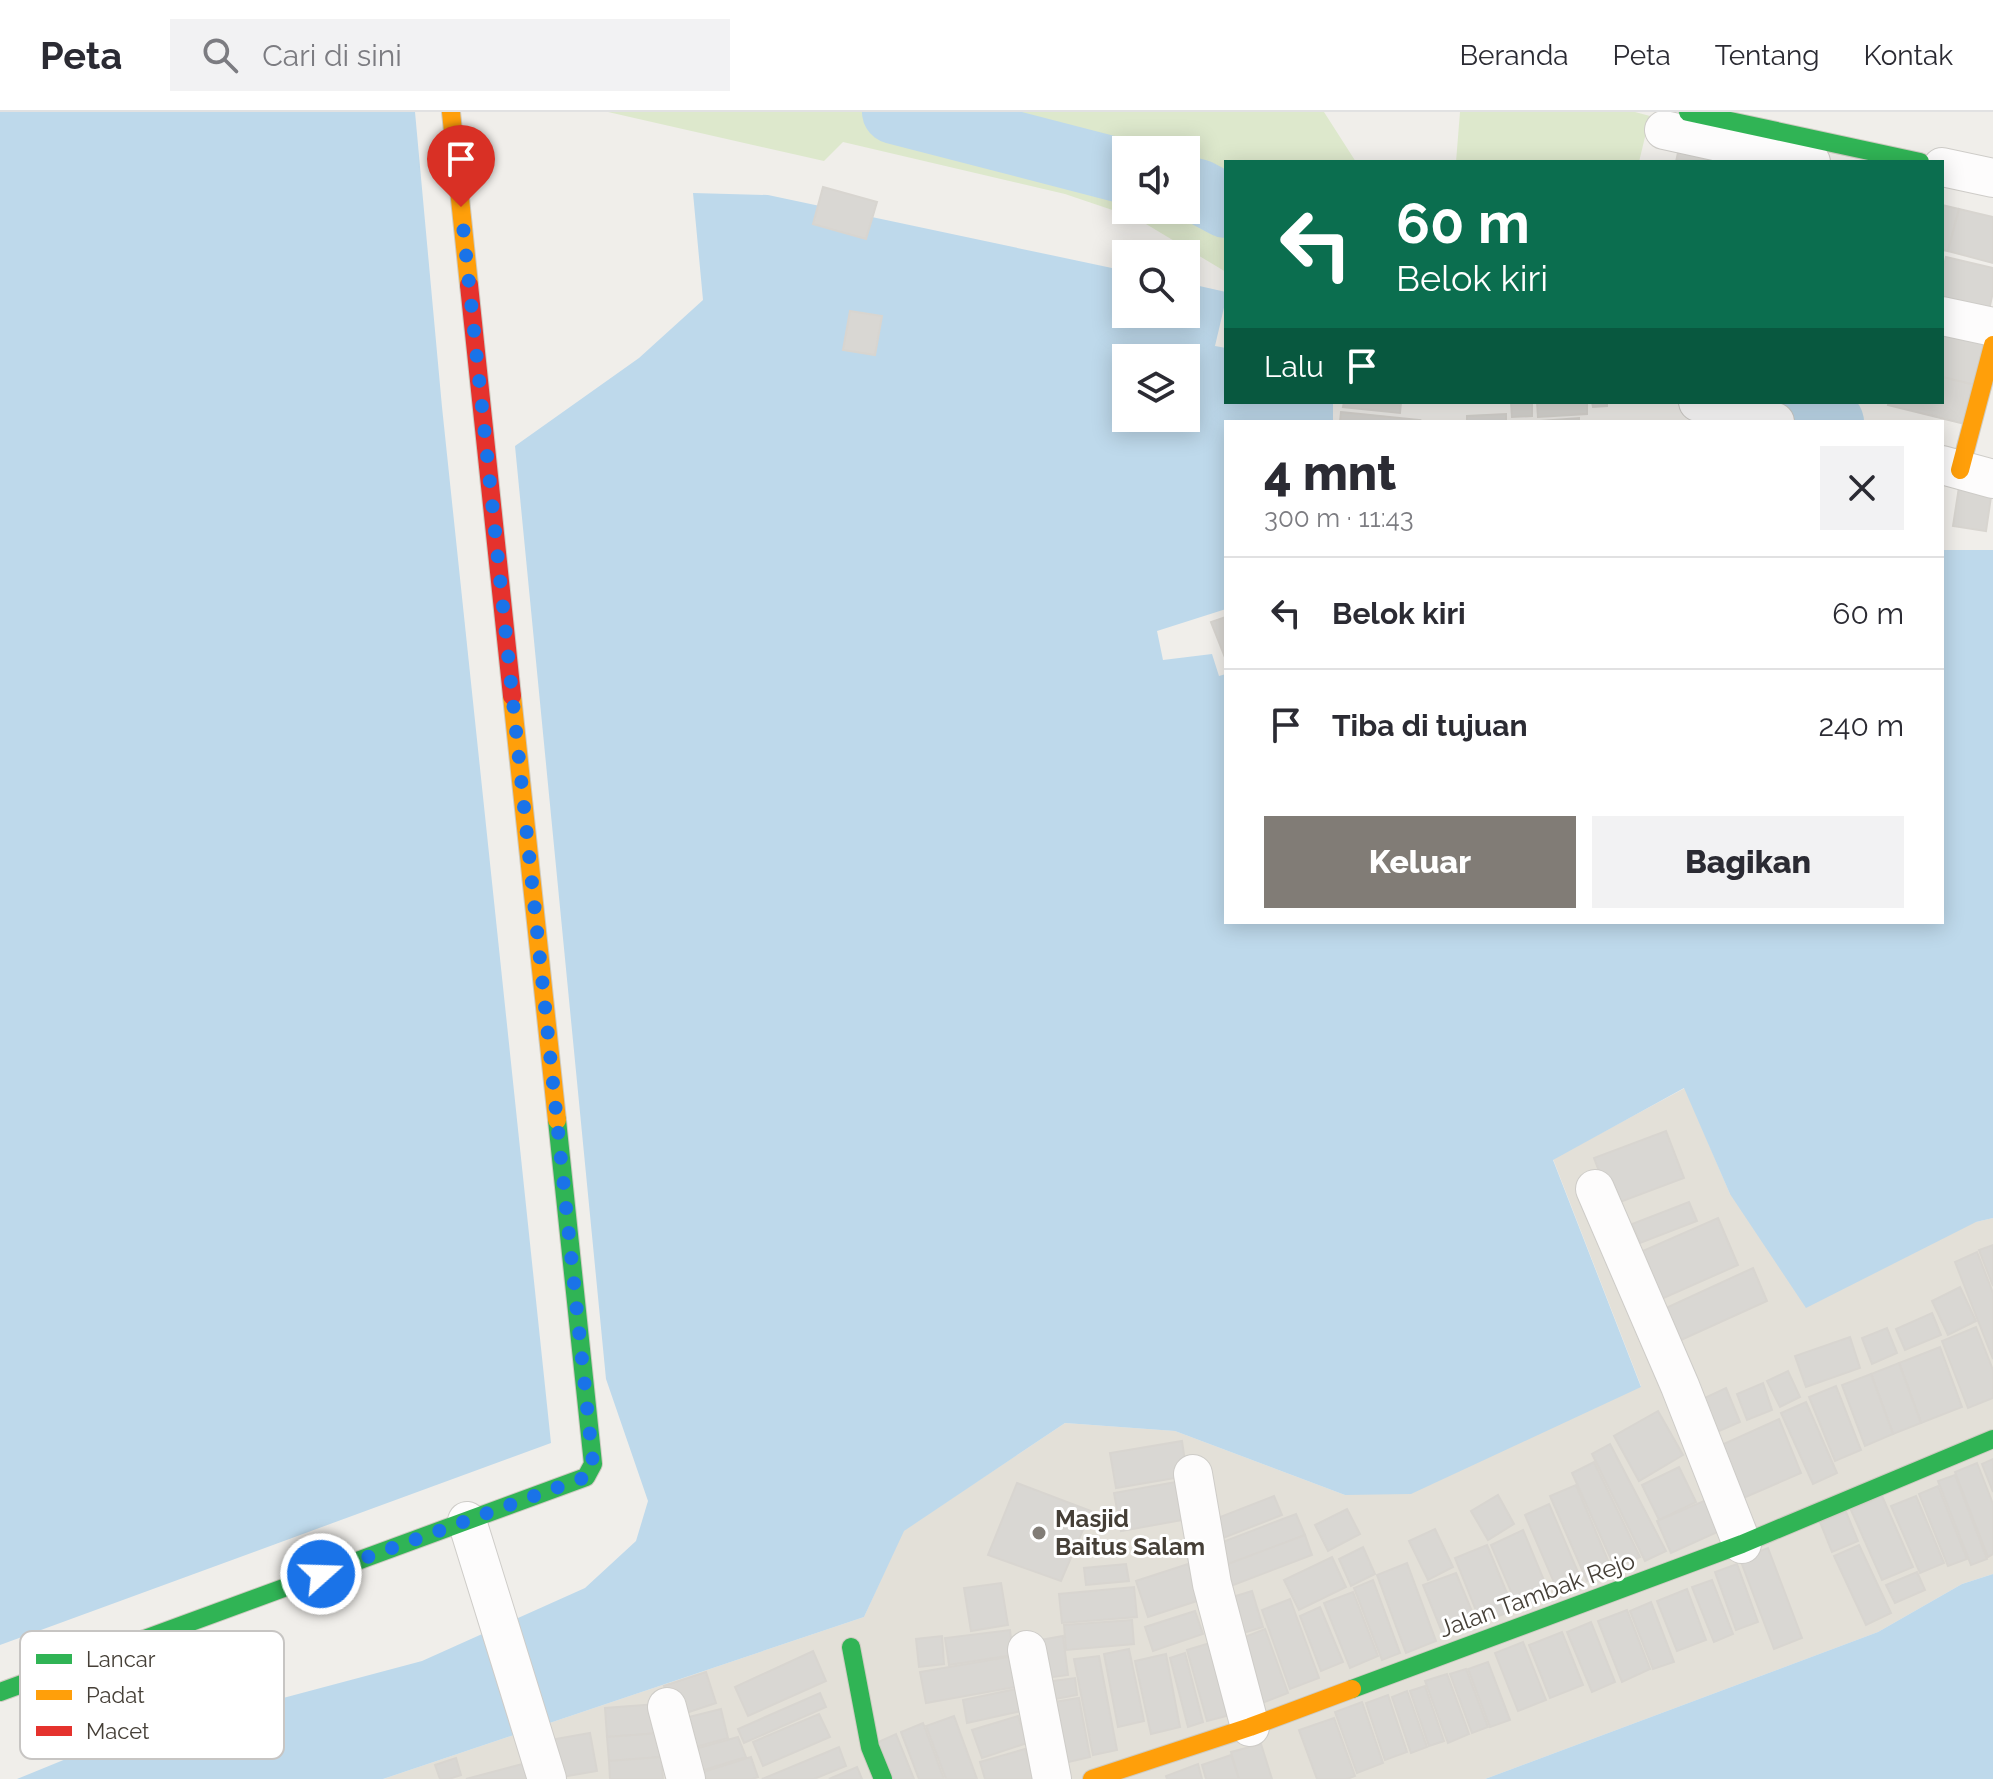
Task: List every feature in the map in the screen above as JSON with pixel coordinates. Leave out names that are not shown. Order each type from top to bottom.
[{"type":"street","points":[[177,1631],[470,1530],[586,1477],[593,1464],[451,112]]},
{"type":"street","points":[[1669,129],[1802,160]]},
{"type":"street","points":[[1669,129],[1905,160]]},
{"type":"street","points":[[1944,167],[1993,178]]},
{"type":"street","points":[[1944,190],[1993,201]]},
{"type":"street","points":[[1944,316],[1993,327]]},
{"type":"street","points":[[1965,471],[1993,345]]},
{"type":"street","points":[[1716,411],[1764,420]]},
{"type":"street","points":[[1595,1189],[1680,1386],[1742,1544]]},
{"type":"street","name":"Jalan Tambak Rejo","points":[[1092,1779],[1250,1727],[1742,1544],[1993,1439]]},
{"type":"street","points":[[1193,1474],[1212,1584],[1250,1727]]},
{"type":"street","points":[[470,1530],[547,1779]]},
{"type":"street","points":[[851,1647],[870,1747],[883,1779]]},
{"type":"street","points":[[1027,1650],[1052,1779]]},
{"type":"street","points":[[0,1692],[20,1685]]},
{"type":"street","points":[[667,1707],[686,1779]]},
{"type":"shaded area","points":[[1685,1088],[1730,1194],[1976,1222],[1993,1218],[1993,1574],[1962,1584],[1878,1632],[1485,1779],[383,1779],[864,1617],[903,1531],[1065,1423],[1175,1431],[1345,1495],[1641,1386],[1553,1159]]},
{"type":"green space","points":[[608,112],[1324,112],[1355,160],[1224,160],[1224,271],[1200,256],[1200,240],[1173,240],[1146,224],[1200,224],[1200,136],[1112,136],[1112,210],[1065,194],[843,142],[824,161]]},
{"type":"green space","points":[[1460,112],[1635,112],[1650,116],[1639,160],[1456,160]]},
{"type":"water","points":[[0,112],[415,112],[442,407],[551,1443],[38,1631],[20,1631],[20,1638],[0,1645]]},
{"type":"water","points":[[693,193],[768,195],[1112,268],[1112,328],[1200,328],[1200,286],[1224,292],[1224,308],[1215,346],[1224,348],[1224,404],[1333,404],[1333,420],[1224,420],[1224,610],[1157,631],[1163,660],[1212,654],[1219,676],[1224,675],[1224,924],[1944,924],[1944,550],[1993,550],[1993,1218],[1976,1222],[1806,1308],[1730,1194],[1684,1088],[1553,1160],[1641,1387],[1411,1494],[1345,1495],[1175,1431],[1065,1423],[904,1531],[864,1617],[383,1779],[17,1779],[66,1759],[284,1759],[284,1698],[422,1661],[585,1588],[636,1541],[648,1501],[606,1379],[515,446],[639,358],[703,300]]},
{"type":"water","points":[[1993,1574],[1993,1779],[1485,1779],[1878,1632],[1962,1584]]},
{"type":"building","points":[[1680,143],[1723,160],[1676,160]]},
{"type":"building","points":[[823,187],[877,202],[866,239],[813,224]]},
{"type":"building","points":[[1944,205],[1959,209],[1948,251],[1944,250]]},
{"type":"building","points":[[1959,209],[1993,217],[1993,263],[1948,251]]},
{"type":"building","points":[[1946,257],[1993,268],[1989,310],[1944,299]]},
{"type":"building","points":[[850,311],[882,316],[875,355],[843,350]]},
{"type":"building","points":[[1944,333],[1986,343],[1975,385],[1944,377]]},
{"type":"building","points":[[1944,377],[1975,385],[1965,424],[1888,405],[1944,404]]},
{"type":"building","points":[[1344,404],[1401,404],[1400,413],[1343,407]]},
{"type":"building","points":[[1511,404],[1532,404],[1532,416],[1512,417]]},
{"type":"building","points":[[1537,404],[1587,404],[1587,414],[1538,417]]},
{"type":"building","points":[[1341,412],[1420,420],[1340,420]]},
{"type":"building","points":[[1506,414],[1506,420],[1467,420],[1467,416]]},
{"type":"building","points":[[1961,474],[1993,483],[1986,531],[1953,526]]},
{"type":"building","points":[[1224,618],[1224,655],[1211,622]]},
{"type":"building","points":[[1666,1131],[1684,1178],[1612,1205],[1594,1158]]},
{"type":"building","points":[[1689,1202],[1697,1221],[1640,1243],[1632,1224]]},
{"type":"building","points":[[1718,1218],[1738,1265],[1657,1301],[1636,1254]]},
{"type":"building","points":[[1993,1245],[1993,1286],[1979,1250]]},
{"type":"building","points":[[1977,1252],[1993,1293],[1993,1359],[1955,1262]]},
{"type":"building","points":[[1753,1268],[1767,1301],[1668,1346],[1653,1314]]},
{"type":"building","points":[[1960,1287],[1976,1321],[1948,1335],[1932,1301]]},
{"type":"building","points":[[1932,1313],[1941,1335],[1905,1350],[1896,1329]]},
{"type":"building","points":[[1976,1327],[1993,1370],[1993,1398],[1968,1408],[1942,1341]]},
{"type":"building","points":[[1887,1328],[1897,1353],[1872,1364],[1862,1338]]},
{"type":"building","points":[[1850,1337],[1860,1368],[1806,1387],[1795,1356]]},
{"type":"building","points":[[1940,1347],[1962,1407],[1921,1423],[1899,1363]]},
{"type":"building","points":[[1899,1363],[1921,1423],[1893,1434],[1871,1374]]},
{"type":"building","points":[[1788,1371],[1800,1397],[1780,1407],[1767,1381]]},
{"type":"building","points":[[1871,1374],[1893,1434],[1865,1446],[1842,1385]]},
{"type":"building","points":[[1763,1383],[1772,1410],[1747,1420],[1737,1394]]},
{"type":"building","points":[[1836,1386],[1861,1450],[1835,1461],[1809,1397]]},
{"type":"building","points":[[1726,1388],[1740,1422],[1710,1435],[1696,1402]]},
{"type":"building","points":[[1806,1402],[1837,1473],[1813,1484],[1781,1413]]},
{"type":"building","points":[[1658,1411],[1683,1455],[1639,1481],[1614,1436]]},
{"type":"building","points":[[1779,1419],[1801,1473],[1739,1500],[1717,1447]]},
{"type":"building","points":[[1182,1441],[1187,1476],[1116,1488],[1110,1453]]},
{"type":"building","points":[[1610,1444],[1666,1551],[1645,1561],[1592,1454]]},
{"type":"building","points":[[1993,1459],[1993,1492],[1982,1464]]},
{"type":"building","points":[[1594,1462],[1640,1557],[1615,1568],[1572,1473]]},
{"type":"building","points":[[1977,1463],[1993,1504],[1993,1554],[1988,1557],[1955,1472]]},
{"type":"building","points":[[1679,1467],[1696,1502],[1659,1520],[1642,1485]]},
{"type":"building","points":[[1955,1475],[1987,1559],[1971,1565],[1938,1481]]},
{"type":"building","points":[[1182,1481],[1188,1519],[1121,1531],[1114,1493]]},
{"type":"building","name":"Masjid Baitus Salam","points":[[1017,1483],[1091,1511],[1061,1581],[988,1555]]},
{"type":"building","points":[[1576,1485],[1612,1570],[1587,1581],[1550,1496]]},
{"type":"building","points":[[1938,1486],[1967,1559],[1948,1566],[1919,1494]]},
{"type":"building","points":[[1498,1495],[1514,1524],[1488,1540],[1471,1511]]},
{"type":"building","points":[[1274,1496],[1282,1515],[1218,1540],[1210,1521]]},
{"type":"building","points":[[1882,1496],[1913,1567],[1882,1580],[1851,1510]]},
{"type":"building","points":[[1916,1496],[1944,1563],[1920,1573],[1891,1506]]},
{"type":"building","points":[[1711,1498],[1724,1529],[1671,1553],[1657,1521]]},
{"type":"building","points":[[1549,1504],[1583,1584],[1559,1594],[1525,1515]]},
{"type":"building","points":[[1347,1509],[1360,1534],[1328,1551],[1315,1525]]},
{"type":"building","points":[[1846,1512],[1858,1541],[1832,1552],[1820,1522]]},
{"type":"building","points":[[1296,1514],[1305,1535],[1215,1569],[1207,1548]]},
{"type":"building","points":[[1435,1529],[1453,1567],[1428,1580],[1409,1541]]},
{"type":"building","points":[[1523,1530],[1548,1590],[1516,1603],[1491,1545]]},
{"type":"building","points":[[1305,1535],[1312,1555],[1223,1589],[1215,1569]]},
{"type":"building","points":[[1487,1545],[1514,1610],[1481,1623],[1455,1558]]},
{"type":"building","points":[[1859,1545],[1891,1613],[1866,1625],[1834,1556]]},
{"type":"building","points":[[1363,1547],[1375,1574],[1351,1586],[1339,1559]]},
{"type":"building","points":[[1768,1548],[1802,1638],[1774,1649],[1740,1559]]},
{"type":"building","points":[[1332,1557],[1346,1587],[1299,1610],[1284,1580]]},
{"type":"building","points":[[1407,1563],[1436,1641],[1406,1653],[1377,1575]]},
{"type":"building","points":[[1126,1564],[1129,1581],[1086,1585],[1084,1568]]},
{"type":"building","points":[[1188,1564],[1200,1600],[1148,1617],[1136,1581]]},
{"type":"building","points":[[1737,1564],[1758,1622],[1736,1630],[1715,1572]]},
{"type":"building","points":[[1917,1572],[1925,1590],[1895,1603],[1886,1585]]},
{"type":"building","points":[[1456,1573],[1476,1621],[1444,1637],[1423,1585]]},
{"type":"building","points":[[1373,1580],[1400,1653],[1382,1660],[1354,1588]]},
{"type":"building","points":[[1712,1580],[1733,1634],[1714,1642],[1692,1587]]},
{"type":"building","points":[[1001,1583],[1008,1625],[971,1631],[964,1588]]},
{"type":"building","points":[[1134,1587],[1137,1617],[1062,1623],[1059,1594]]},
{"type":"building","points":[[1687,1589],[1706,1640],[1677,1651],[1657,1601]]},
{"type":"building","points":[[1252,1591],[1263,1627],[1233,1636],[1223,1600]]},
{"type":"building","points":[[1353,1592],[1378,1656],[1350,1668],[1324,1603]]},
{"type":"building","points":[[1290,1599],[1319,1678],[1290,1689],[1262,1610]]},
{"type":"building","points":[[1651,1602],[1674,1662],[1653,1669],[1630,1611]]},
{"type":"building","points":[[1320,1607],[1343,1662],[1321,1671],[1300,1616]]},
{"type":"building","points":[[1627,1610],[1650,1669],[1622,1682],[1598,1621]]},
{"type":"building","points":[[1195,1611],[1203,1634],[1153,1651],[1145,1627]]},
{"type":"building","points":[[1132,1620],[1134,1644],[1066,1650],[1064,1625]]},
{"type":"building","points":[[1591,1622],[1615,1682],[1592,1692],[1567,1632]]},
{"type":"building","points":[[1265,1629],[1288,1693],[1254,1706],[1232,1642]]},
{"type":"building","points":[[1010,1630],[1013,1655],[949,1665],[945,1638]]},
{"type":"building","points":[[1562,1632],[1583,1685],[1550,1698],[1529,1645]]},
{"type":"building","points":[[942,1636],[944,1664],[919,1667],[916,1639]]},
{"type":"building","points":[[1063,1636],[1068,1675],[1046,1678],[1040,1640]]},
{"type":"building","points":[[1523,1642],[1546,1700],[1518,1711],[1495,1653]]},
{"type":"building","points":[[1210,1643],[1230,1715],[1207,1721],[1187,1650]]},
{"type":"building","points":[[1129,1649],[1144,1721],[1118,1727],[1104,1654]]},
{"type":"building","points":[[813,1651],[826,1681],[748,1716],[735,1687]]},
{"type":"building","points":[[1185,1653],[1203,1722],[1188,1727],[1170,1658]]},
{"type":"building","points":[[1166,1654],[1180,1727],[1151,1734],[1135,1661]]},
{"type":"building","points":[[1014,1656],[1021,1686],[926,1703],[920,1672]]},
{"type":"building","points":[[1099,1656],[1117,1750],[1093,1755],[1074,1659]]},
{"type":"building","points":[[1488,1662],[1510,1720],[1490,1727],[1468,1669]]},
{"type":"building","points":[[1466,1669],[1488,1727],[1472,1733],[1450,1674]]},
{"type":"building","points":[[706,1672],[716,1703],[674,1717],[664,1686]]},
{"type":"building","points":[[1447,1674],[1469,1734],[1448,1743],[1425,1681]]},
{"type":"building","points":[[1075,1678],[1077,1695],[1055,1699],[1052,1681]]},
{"type":"building","points":[[1425,1686],[1444,1741],[1429,1746],[1410,1691]]},
{"type":"building","points":[[1021,1688],[1026,1710],[967,1723],[963,1700]]},
{"type":"building","points":[[1407,1691],[1427,1747],[1411,1753],[1392,1697]]},
{"type":"building","points":[[820,1693],[826,1707],[744,1743],[738,1729]]},
{"type":"building","points":[[1388,1695],[1407,1752],[1385,1760],[1366,1703]]},
{"type":"building","points":[[1079,1698],[1090,1757],[1064,1763],[1054,1702]]},
{"type":"building","points":[[1362,1702],[1383,1763],[1357,1773],[1335,1712]]},
{"type":"building","points":[[657,1704],[660,1733],[607,1737],[605,1708]]},
{"type":"building","points":[[721,1709],[728,1738],[685,1750],[677,1720]]},
{"type":"building","points":[[819,1714],[830,1737],[763,1766],[753,1742]]},
{"type":"building","points":[[954,1716],[977,1779],[946,1779],[926,1726]]},
{"type":"building","points":[[1018,1716],[1027,1743],[982,1758],[972,1730]]},
{"type":"building","points":[[1334,1718],[1355,1776],[1317,1779],[1299,1730]]},
{"type":"building","points":[[923,1723],[944,1779],[919,1779],[901,1732]]},
{"type":"building","points":[[590,1733],[597,1771],[556,1778],[550,1740]]},
{"type":"building","points":[[660,1733],[661,1757],[609,1761],[607,1737]]},
{"type":"building","points":[[896,1734],[914,1779],[888,1779],[874,1744]]},
{"type":"building","points":[[738,1737],[746,1757],[691,1774],[684,1752]]},
{"type":"building","points":[[1261,1744],[1272,1779],[1239,1779],[1231,1752]]},
{"type":"building","points":[[839,1747],[846,1766],[814,1779],[762,1779]]},
{"type":"building","points":[[1025,1749],[1035,1779],[985,1779],[980,1762]]},
{"type":"building","points":[[1231,1755],[1239,1779],[1206,1779],[1202,1765]]},
{"type":"building","points":[[661,1757],[663,1779],[610,1779],[609,1761]]},
{"type":"building","points":[[751,1757],[758,1777],[691,1779],[690,1776]]},
{"type":"building","points":[[456,1758],[461,1775],[440,1779],[435,1765]]},
{"type":"building","points":[[530,1762],[534,1779],[466,1779]]},
{"type":"building","points":[[1198,1764],[1202,1779],[1167,1779],[1166,1776]]},
{"type":"building","points":[[857,1767],[862,1779],[829,1779]]},
{"type":"waterway","points":[[894,112],[1112,168]]},
{"type":"waterway","points":[[1200,192],[1224,205]]},
{"type":"waterway","points":[[1758,404],[1824,420]]},
{"type":"traffic: fast","points":[[1688,112],[1911,160]]},
{"type":"traffic: fast","points":[[166,1631],[586,1477],[593,1464],[557,1120]]},
{"type":"traffic: fast","points":[[1352,1689],[1742,1544],[1993,1439]]},
{"type":"traffic: fast","points":[[851,1647],[870,1747],[883,1779]]},
{"type":"traffic: fast","points":[[0,1692],[20,1685]]},
{"type":"traffic: slow","points":[[451,112],[469,285]]},
{"type":"traffic: slow","points":[[1960,470],[1993,345]]},
{"type":"traffic: slow","points":[[512,696],[557,1120]]},
{"type":"traffic: slow","points":[[1092,1779],[1250,1727],[1352,1689]]},
{"type":"traffic: jam","points":[[469,285],[512,696]]},
{"type":"place","name":"Masjid Baitus Salam","points":[[1039,1533]]},
{"type":"route","points":[[321,1574],[586,1477],[593,1464],[461,207]]}]
